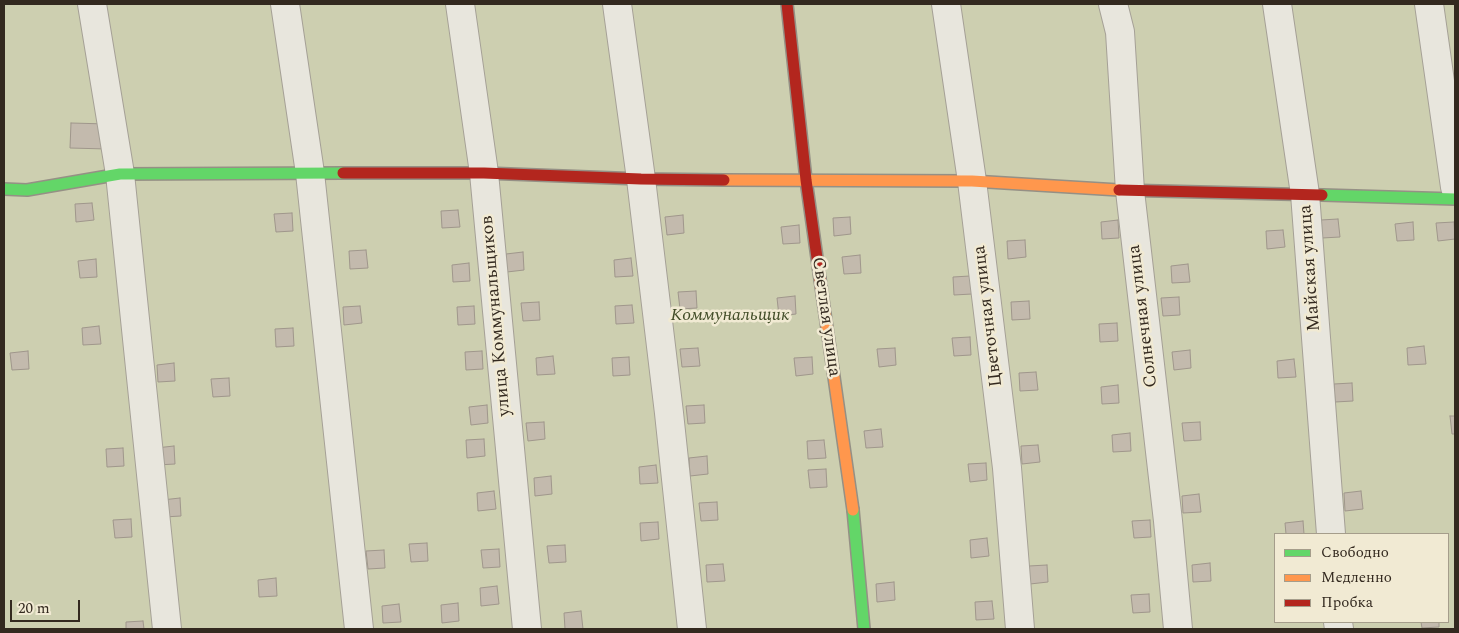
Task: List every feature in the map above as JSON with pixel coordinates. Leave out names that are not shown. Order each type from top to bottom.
[{"type":"street","points":[[92,4],[120,174],[166,629]]},
{"type":"street","points":[[286,4],[310,173],[359,629]]},
{"type":"street","name":"улица Коммунальщиков","points":[[460,4],[484,173],[528,629]]},
{"type":"street","points":[[617,4],[641,179],[692,629]]},
{"type":"street","name":"Светлая улица","points":[[787,4],[806,180],[856,531],[864,629]]},
{"type":"street","name":"Цветочная улица","points":[[946,4],[972,181],[1007,468],[1020,629]]},
{"type":"street","name":"Солнечная улица","points":[[1113,4],[1120,32],[1130,191],[1168,521],[1178,629]]},
{"type":"street","name":"Майская улица","points":[[1276,4],[1305,194],[1331,533]]},
{"type":"street","points":[[1429,4],[1455,187]]},
{"type":"street","points":[[4,189],[27,190],[120,174],[484,173],[641,179],[972,181],[1130,191],[1455,199]]},
{"type":"green space","name":"Коммунальщик","points":[[4,4],[1455,4],[1455,629],[4,629]]},
{"type":"building","points":[[71,123],[107,124],[107,149],[70,148]]},
{"type":"building","points":[[92,203],[94,220],[76,222],[75,204]]},
{"type":"building","points":[[458,210],[460,227],[442,228],[441,211]]},
{"type":"building","points":[[292,213],[293,231],[276,232],[274,214]]},
{"type":"building","points":[[683,215],[684,233],[667,235],[665,217]]},
{"type":"building","points":[[850,217],[851,234],[834,236],[833,218]]},
{"type":"building","points":[[1338,219],[1340,237],[1322,238],[1321,220]]},
{"type":"building","points":[[1118,220],[1119,238],[1102,239],[1101,222]]},
{"type":"building","points":[[1413,222],[1414,240],[1397,241],[1395,224]]},
{"type":"building","points":[[1454,222],[1455,239],[1438,241],[1436,223]]},
{"type":"building","points":[[799,225],[800,243],[783,244],[781,227]]},
{"type":"building","points":[[1283,230],[1285,247],[1267,249],[1266,231]]},
{"type":"building","points":[[1025,240],[1026,257],[1008,259],[1007,241]]},
{"type":"building","points":[[366,250],[368,268],[350,269],[349,251]]},
{"type":"building","points":[[523,252],[524,270],[507,272],[506,254]]},
{"type":"building","points":[[860,255],[861,273],[844,274],[842,257]]},
{"type":"building","points":[[631,258],[633,276],[615,277],[614,260]]},
{"type":"building","points":[[96,259],[97,277],[80,278],[78,261]]},
{"type":"building","points":[[469,263],[470,281],[453,282],[452,265]]},
{"type":"building","points":[[1188,264],[1190,282],[1172,283],[1171,266]]},
{"type":"building","points":[[970,276],[972,294],[954,295],[953,277]]},
{"type":"building","points":[[696,291],[697,308],[680,309],[678,292]]},
{"type":"building","points":[[795,296],[796,314],[779,316],[777,298]]},
{"type":"building","points":[[1179,297],[1180,315],[1163,316],[1161,298]]},
{"type":"building","points":[[1029,301],[1030,319],[1012,320],[1011,302]]},
{"type":"building","points":[[539,302],[540,320],[523,321],[521,303]]},
{"type":"building","points":[[632,305],[634,323],[616,324],[615,306]]},
{"type":"building","points":[[360,306],[362,323],[344,325],[343,307]]},
{"type":"building","points":[[474,306],[475,324],[458,325],[457,307]]},
{"type":"building","points":[[1117,323],[1118,341],[1100,342],[1099,324]]},
{"type":"building","points":[[99,326],[101,344],[83,345],[82,328]]},
{"type":"building","points":[[293,328],[294,346],[276,347],[275,329]]},
{"type":"building","points":[[970,337],[971,355],[954,356],[952,338]]},
{"type":"building","points":[[1424,346],[1426,364],[1408,365],[1407,348]]},
{"type":"building","points":[[698,348],[700,366],[682,367],[680,349]]},
{"type":"building","points":[[895,348],[896,365],[879,367],[877,349]]},
{"type":"building","points":[[1190,350],[1191,368],[1174,370],[1172,352]]},
{"type":"building","points":[[28,351],[29,369],[12,370],[10,353]]},
{"type":"building","points":[[482,351],[483,369],[466,370],[465,352]]},
{"type":"building","points":[[553,356],[555,374],[537,375],[536,358]]},
{"type":"building","points":[[629,357],[630,375],[613,376],[612,358]]},
{"type":"building","points":[[812,357],[813,374],[796,376],[794,358]]},
{"type":"building","points":[[1294,359],[1296,377],[1278,378],[1277,361]]},
{"type":"building","points":[[174,363],[175,381],[158,382],[157,365]]},
{"type":"building","points":[[1036,372],[1038,390],[1020,391],[1019,373]]},
{"type":"building","points":[[229,378],[230,396],[213,397],[211,379]]},
{"type":"building","points":[[1352,383],[1353,401],[1335,402],[1334,384]]},
{"type":"building","points":[[1118,385],[1119,403],[1102,404],[1101,387]]},
{"type":"building","points":[[487,405],[488,423],[471,425],[469,407]]},
{"type":"building","points":[[704,405],[705,423],[688,424],[686,406]]},
{"type":"building","points":[[1450,416],[1455,416],[1455,434],[1452,434]]},
{"type":"building","points":[[544,422],[545,439],[528,441],[526,423]]},
{"type":"building","points":[[1200,422],[1201,440],[1184,441],[1182,423]]},
{"type":"building","points":[[881,429],[883,447],[866,448],[864,431]]},
{"type":"building","points":[[1130,433],[1131,451],[1113,452],[1112,435]]},
{"type":"building","points":[[484,439],[485,456],[467,458],[466,440]]},
{"type":"building","points":[[824,440],[826,458],[808,459],[807,441]]},
{"type":"building","points":[[1038,445],[1040,462],[1022,464],[1021,446]]},
{"type":"building","points":[[174,446],[175,464],[157,465],[156,448]]},
{"type":"building","points":[[123,448],[124,466],[107,467],[106,449]]},
{"type":"building","points":[[707,456],[708,474],[690,476],[689,458]]},
{"type":"building","points":[[986,463],[987,480],[970,482],[968,464]]},
{"type":"building","points":[[656,465],[658,483],[640,484],[639,467]]},
{"type":"building","points":[[826,469],[827,487],[810,488],[808,470]]},
{"type":"building","points":[[551,476],[552,494],[535,496],[534,478]]},
{"type":"building","points":[[494,491],[496,509],[478,511],[477,493]]},
{"type":"building","points":[[1361,491],[1363,509],[1345,511],[1344,493]]},
{"type":"building","points":[[1199,494],[1201,512],[1183,513],[1182,496]]},
{"type":"building","points":[[180,498],[181,516],[164,517],[162,500]]},
{"type":"building","points":[[717,502],[718,520],[701,521],[699,503]]},
{"type":"building","points":[[131,519],[132,537],[115,538],[113,520]]},
{"type":"building","points":[[1150,520],[1151,537],[1134,538],[1132,521]]},
{"type":"building","points":[[1303,521],[1304,533],[1286,533],[1285,523]]},
{"type":"building","points":[[658,522],[659,539],[641,541],[640,523]]},
{"type":"building","points":[[987,538],[989,556],[971,558],[970,540]]},
{"type":"building","points":[[427,543],[428,561],[411,562],[409,544]]},
{"type":"building","points":[[565,545],[566,562],[549,563],[547,546]]},
{"type":"building","points":[[499,549],[500,567],[483,568],[481,550]]},
{"type":"building","points":[[384,550],[385,568],[368,569],[366,551]]},
{"type":"building","points":[[1210,563],[1211,581],[1193,582],[1192,565]]},
{"type":"building","points":[[723,564],[725,581],[707,582],[706,565]]},
{"type":"building","points":[[1047,565],[1048,582],[1030,584],[1029,566]]},
{"type":"building","points":[[276,578],[277,596],[259,597],[258,580]]},
{"type":"building","points":[[894,582],[895,600],[877,602],[876,584]]},
{"type":"building","points":[[497,586],[499,604],[481,606],[480,588]]},
{"type":"building","points":[[1149,594],[1150,612],[1133,613],[1131,595]]},
{"type":"building","points":[[992,601],[994,619],[976,620],[975,602]]},
{"type":"building","points":[[458,603],[459,621],[442,623],[441,605]]},
{"type":"building","points":[[399,604],[401,622],[383,623],[382,606]]},
{"type":"building","points":[[581,611],[583,629],[565,629],[564,613]]},
{"type":"building","points":[[143,621],[144,629],[126,629],[126,622]]},
{"type":"building","points":[[1421,623],[1439,623],[1439,627],[1422,628]]},
{"type":"traffic: fast","points":[[4,189],[27,190],[120,174],[343,173]]},
{"type":"traffic: fast","points":[[1322,195],[1455,199]]},
{"type":"traffic: fast","points":[[853,510],[864,629]]},
{"type":"traffic: slow","points":[[724,180],[972,181],[1119,190]]},
{"type":"traffic: slow","points":[[820,279],[853,510]]},
{"type":"traffic: jam","points":[[787,4],[806,180],[820,279]]},
{"type":"traffic: jam","points":[[343,173],[484,173],[724,180]]},
{"type":"traffic: jam","points":[[1119,190],[1322,195]]}]
